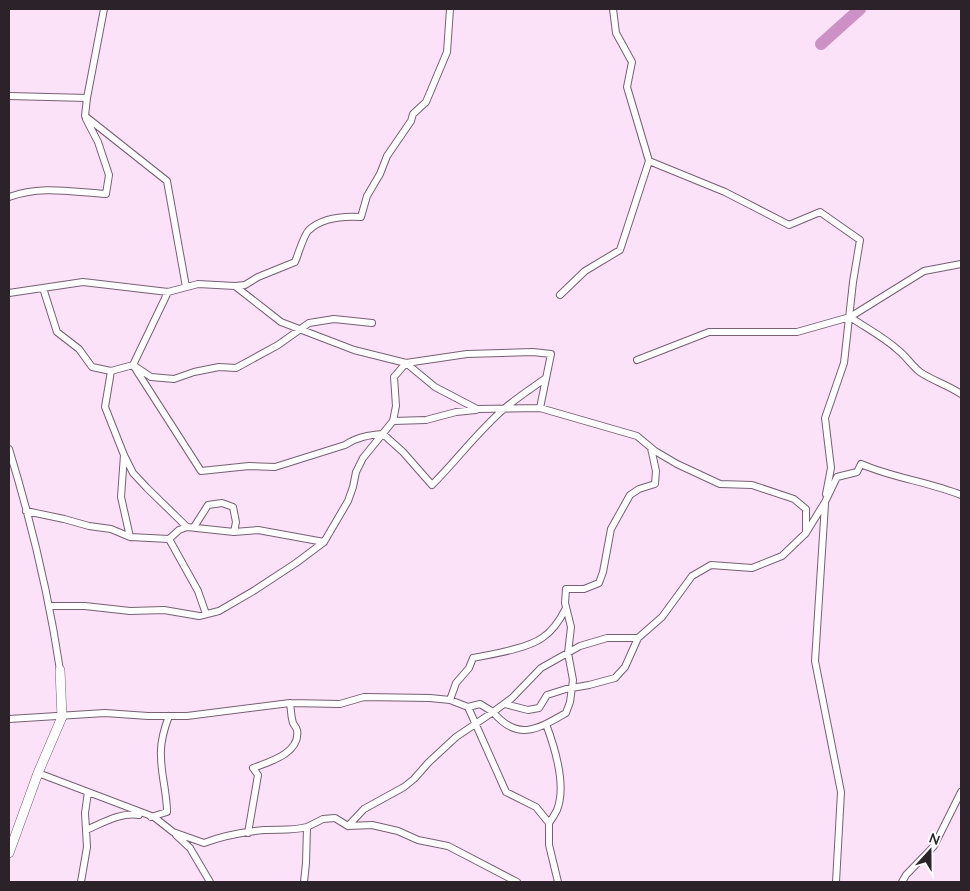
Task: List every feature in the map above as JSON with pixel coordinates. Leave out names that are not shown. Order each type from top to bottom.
[{"type":"main road","points":[[9,853],[38,773],[62,717],[60,670]]},
{"type":"street","points":[[9,197],[23,192],[39,190],[106,194],[109,176],[98,142],[85,116],[104,9]]},
{"type":"street","points":[[9,293],[83,282],[168,292],[198,284],[245,285],[258,276],[295,262],[308,230],[325,221],[342,216],[361,217],[367,196],[380,174],[387,156],[411,121],[413,114],[426,102],[448,52],[450,9]]},
{"type":"street","points":[[560,295],[586,272],[620,250],[649,161],[627,87],[632,62],[616,33],[613,9]]},
{"type":"street","points":[[9,96],[87,98]]},
{"type":"street","points":[[85,116],[167,181],[186,287]]},
{"type":"street","points":[[649,161],[725,192],[789,225],[820,212],[860,240],[844,363],[825,418],[831,468],[825,502],[815,661],[841,792],[836,882]]},
{"type":"street","points":[[637,360],[709,332],[797,332],[850,317],[924,271],[961,264]]},
{"type":"street","points":[[235,286],[281,322],[354,350],[406,363],[467,354],[533,352],[550,354],[540,408]]},
{"type":"street","points":[[43,288],[58,332],[79,350],[92,366],[111,372],[133,365],[168,292]]},
{"type":"street","points":[[850,317],[900,351],[918,370],[961,394]]},
{"type":"street","points":[[133,365],[151,377],[174,379],[194,372],[219,367],[236,368],[278,345],[309,323],[334,319],[372,323]]},
{"type":"street","points":[[406,363],[435,387],[477,410]]},
{"type":"street","points":[[49,606],[85,606],[130,611],[164,610],[198,616],[219,611],[296,563],[324,542],[348,501],[354,487],[356,472],[363,458],[393,421],[396,406],[394,377],[406,363]]},
{"type":"street","points":[[133,365],[201,470],[249,466],[275,467],[345,445],[356,438],[372,434],[383,434],[403,452],[432,485],[454,463],[481,431],[505,408],[546,378]]},
{"type":"street","points":[[111,372],[105,407],[124,456],[133,472],[147,488],[187,527]]},
{"type":"street","points":[[393,421],[426,420],[456,412],[477,410],[540,408],[637,436],[676,464],[720,484],[752,485],[794,498],[806,509],[806,533]]},
{"type":"street","points":[[9,718],[62,717],[105,713],[186,716],[290,703],[340,704],[364,697],[430,698],[450,700],[468,707],[480,704],[493,712],[503,723],[519,730],[541,727],[566,713],[570,702],[572,680],[568,654],[571,627],[566,608],[566,589],[584,589],[599,583],[603,572],[611,529],[630,495],[655,484],[656,471],[652,448]]},
{"type":"street","points":[[9,453],[26,511],[49,606],[60,670]]},
{"type":"street","points":[[124,456],[121,497],[130,537]]},
{"type":"street","points":[[505,704],[528,710],[539,708],[547,696],[615,678],[625,667],[638,638],[662,617],[692,576],[711,565],[752,568],[782,556],[806,533],[825,502],[837,477],[857,472],[862,464],[873,469],[929,483],[961,495]]},
{"type":"street","points":[[194,527],[208,505],[222,503],[233,507],[236,522],[234,532]]},
{"type":"street","points":[[26,511],[64,518],[89,526],[111,529],[130,537],[168,539],[179,530],[194,527],[234,532],[258,530],[324,542]]},
{"type":"street","points":[[168,539],[198,591],[206,614]]},
{"type":"street","points":[[450,700],[456,682],[469,668],[473,658],[512,649],[541,639],[558,623],[566,608]]},
{"type":"street","points":[[348,826],[364,808],[414,780],[428,763],[456,737],[505,704],[525,686],[540,668],[580,646],[607,638],[638,638]]},
{"type":"street","points":[[248,833],[258,775],[253,768],[291,750],[295,740],[297,730],[293,722],[290,703]]},
{"type":"street","points":[[468,707],[506,792],[536,807],[549,823]]},
{"type":"street","points":[[86,830],[130,813],[154,817],[167,812],[167,798],[160,755],[162,738],[169,716]]},
{"type":"street","points":[[546,724],[557,758],[561,793],[557,810],[549,823],[549,845],[558,882]]},
{"type":"street","points":[[38,773],[154,817],[190,848],[210,882]]},
{"type":"street","points":[[81,882],[87,847],[85,813],[88,792]]},
{"type":"street","points":[[902,882],[906,875],[934,846],[961,792]]},
{"type":"street","points":[[173,832],[204,843],[217,838],[248,833],[307,827],[323,819],[335,818],[348,826],[372,825],[398,831],[418,840],[448,846],[517,882]]},
{"type":"street","points":[[304,882],[307,827]]},
{"type":"waterway","points":[[821,44],[860,9]]}]
